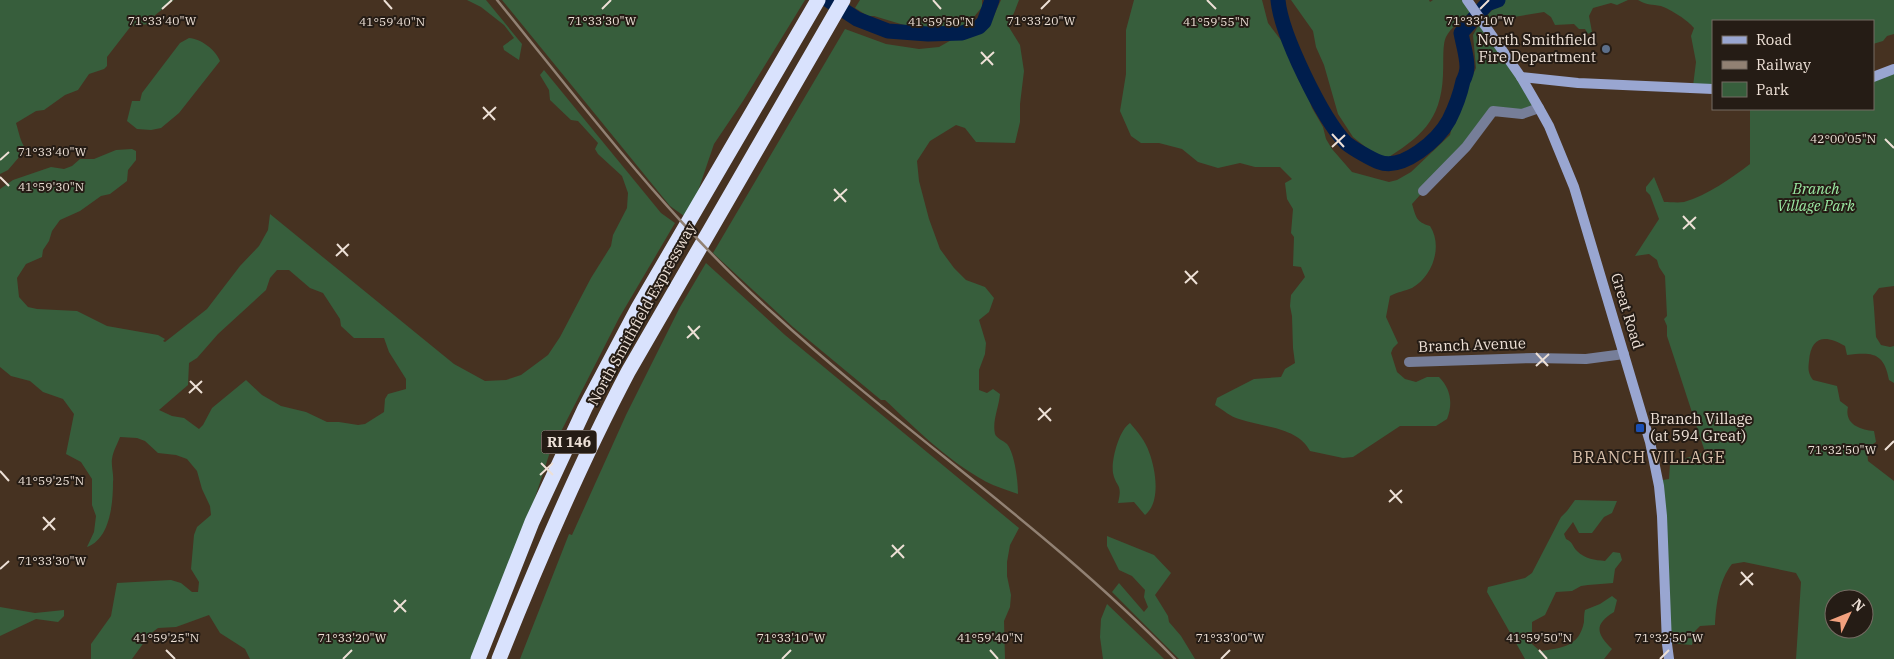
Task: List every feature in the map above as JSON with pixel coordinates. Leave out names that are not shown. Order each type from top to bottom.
[{"type":"highway","name":"North Smithfield Expressway","points":[[478,659],[532,522],[585,408],[638,308],[818,0]]},
{"type":"highway","name":"North Smithfield Expressway","points":[[499,659],[537,565],[602,421],[628,372],[843,0]]},
{"type":"main road","name":"Great Road","points":[[1467,0],[1521,77],[1540,108],[1550,126],[1574,187],[1650,442],[1659,486],[1664,543],[1669,659]]},
{"type":"main road","points":[[1874,77],[1894,69]]},
{"type":"main road","points":[[1521,77],[1578,83],[1712,89]]},
{"type":"street","points":[[1423,191],[1466,147],[1493,111],[1522,114],[1540,108]]},
{"type":"street","name":"Branch Avenue","points":[[1409,362],[1534,358],[1586,359],[1624,354]]},
{"type":"green space","points":[[0,0],[174,0],[154,16],[149,24],[131,26],[107,57],[107,66],[104,69],[89,74],[78,90],[65,95],[44,110],[36,111],[16,123],[26,149],[8,170],[0,174]]},
{"type":"green space","points":[[467,0],[486,0],[522,44],[519,60],[504,50],[503,46],[514,38],[504,25],[481,7]]},
{"type":"green space","points":[[502,0],[805,0],[743,101],[714,144],[696,197],[684,216],[670,206]]},
{"type":"green space","points":[[860,0],[982,0],[982,7],[964,29],[956,31],[914,28],[874,16],[868,16],[855,8]]},
{"type":"green space","points":[[1001,0],[1019,0],[1007,24],[1020,45],[1024,71],[1020,122],[1015,143],[976,142],[965,128],[956,125],[930,141],[917,161],[919,181],[929,219],[940,249],[966,280],[985,287],[994,298],[989,312],[979,320],[986,343],[985,354],[979,370],[979,390],[987,393],[993,389],[1000,394],[994,429],[997,437],[1007,444],[1012,454],[1017,476],[1018,494],[993,485],[950,458],[885,400],[881,400],[793,327],[713,253],[845,29],[886,44],[919,49],[939,47],[962,34],[984,30],[989,26]]},
{"type":"green space","points":[[1134,0],[1262,0],[1268,23],[1290,52],[1298,79],[1307,94],[1332,149],[1352,172],[1389,182],[1411,172],[1450,135],[1455,114],[1476,68],[1473,35],[1481,21],[1503,0],[1628,0],[1617,5],[1611,3],[1593,8],[1589,16],[1592,32],[1588,34],[1585,29],[1579,29],[1574,24],[1555,25],[1551,17],[1544,12],[1502,19],[1486,30],[1536,104],[1526,112],[1495,111],[1412,204],[1417,218],[1422,223],[1430,226],[1434,234],[1436,251],[1434,260],[1426,276],[1419,283],[1412,288],[1390,296],[1386,317],[1398,343],[1391,353],[1397,372],[1405,379],[1416,382],[1427,377],[1439,377],[1450,397],[1447,419],[1436,426],[1400,426],[1353,457],[1343,458],[1310,451],[1304,443],[1288,432],[1236,418],[1215,405],[1217,398],[1254,379],[1281,377],[1285,369],[1295,363],[1290,306],[1291,295],[1305,277],[1301,267],[1293,266],[1294,237],[1291,233],[1293,209],[1287,199],[1285,183],[1292,179],[1280,167],[1255,167],[1240,163],[1218,168],[1198,162],[1182,149],[1159,143],[1141,143],[1131,136],[1120,111],[1126,74],[1126,30]]},
{"type":"green space","points":[[1291,0],[1429,0],[1430,2],[1433,0],[1464,0],[1470,12],[1446,37],[1438,105],[1433,117],[1418,136],[1383,161],[1353,137],[1338,114],[1324,65],[1316,47],[1313,31]]},
{"type":"green space","points":[[1638,0],[1894,0],[1894,34],[1874,44],[1874,20],[1712,20],[1712,87],[1693,86],[1696,62],[1691,36],[1694,28],[1669,10],[1661,6],[1647,4]]},
{"type":"green space","points":[[189,38],[207,45],[215,52],[220,61],[179,113],[161,128],[151,130],[137,129],[127,121],[132,101],[140,101],[142,93],[180,43]]},
{"type":"green space","name":"Branch Village Park","points":[[1894,69],[1894,286],[1879,288],[1873,296],[1876,337],[1881,345],[1894,346],[1894,383],[1889,380],[1884,364],[1880,359],[1870,354],[1847,355],[1845,346],[1825,339],[1816,342],[1813,346],[1810,353],[1809,369],[1813,380],[1837,386],[1840,401],[1848,407],[1848,418],[1854,425],[1874,431],[1876,442],[1868,450],[1868,461],[1894,481],[1894,659],[1796,659],[1801,582],[1796,573],[1744,562],[1732,564],[1724,577],[1717,601],[1715,625],[1700,626],[1695,631],[1692,645],[1667,643],[1656,481],[1669,479],[1670,463],[1705,452],[1667,336],[1667,326],[1664,319],[1667,316],[1665,276],[1657,260],[1649,254],[1635,256],[1659,219],[1650,195],[1646,191],[1646,187],[1654,177],[1664,202],[1684,202],[1702,195],[1727,181],[1750,164],[1750,110],[1874,110],[1874,76]]},
{"type":"green space","points":[[544,70],[661,213],[675,223],[619,318],[549,455],[529,516],[474,659],[250,659],[245,649],[220,633],[209,615],[176,627],[158,628],[150,634],[132,659],[91,659],[91,644],[111,616],[117,583],[171,580],[181,583],[192,592],[198,592],[199,582],[191,569],[194,535],[197,527],[211,515],[210,506],[202,489],[197,471],[187,459],[176,455],[158,453],[145,441],[137,438],[120,437],[112,459],[113,491],[109,520],[101,537],[87,547],[94,532],[96,516],[92,505],[92,479],[81,462],[66,454],[74,414],[63,399],[43,392],[30,381],[11,376],[0,367],[0,189],[13,180],[51,167],[64,169],[72,166],[80,159],[94,159],[116,150],[132,149],[136,151],[136,160],[128,170],[127,181],[110,194],[101,196],[80,211],[60,220],[52,231],[49,241],[43,250],[42,257],[26,264],[17,278],[19,297],[28,307],[77,311],[107,326],[158,335],[165,339],[163,341],[165,342],[207,309],[240,266],[259,246],[268,230],[270,214],[454,364],[485,381],[506,380],[521,375],[548,355],[611,246],[613,235],[627,208],[628,193],[622,176],[598,154],[595,149],[598,143],[578,121],[571,120],[550,100],[549,90],[540,75]],"holes":[[[277,270],[289,270],[310,288],[323,293],[340,319],[341,326],[354,338],[384,338],[389,352],[406,379],[406,389],[388,394],[385,399],[384,412],[365,424],[358,425],[327,422],[306,412],[281,406],[262,395],[246,380],[212,408],[199,429],[184,418],[172,416],[159,410],[188,385],[189,363],[197,358],[218,334],[266,290],[270,278]]]},
{"type":"green space","points":[[706,263],[785,335],[1019,528],[1010,545],[1007,562],[1007,576],[1011,595],[1010,607],[1004,621],[1005,659],[520,659],[569,534],[572,535],[626,415],[680,307]]},
{"type":"green space","points":[[1130,423],[1148,448],[1155,476],[1156,485],[1153,502],[1145,515],[1134,502],[1118,503],[1119,489],[1113,473],[1113,461],[1119,438]]},
{"type":"green space","points":[[1575,500],[1617,501],[1612,513],[1604,517],[1592,533],[1579,533],[1573,522],[1564,534],[1566,539],[1580,554],[1594,560],[1605,561],[1613,552],[1620,553],[1622,560],[1615,569],[1613,583],[1581,586],[1572,591],[1556,592],[1545,615],[1532,622],[1532,644],[1540,651],[1568,645],[1578,637],[1582,630],[1585,610],[1600,604],[1612,596],[1617,600],[1614,612],[1603,621],[1600,625],[1600,630],[1603,639],[1612,649],[1604,659],[1525,659],[1487,592],[1488,587],[1525,578],[1532,573],[1561,517]]},
{"type":"green space","points":[[1107,536],[1154,555],[1171,573],[1155,595],[1168,616],[1169,622],[1181,636],[1195,659],[1179,659],[1112,592],[1119,583],[1144,612],[1148,607],[1144,597],[1145,590],[1132,576],[1119,570],[1107,546]]},
{"type":"green space","points":[[1107,604],[1164,659],[1103,659],[1100,637],[1101,619]]},
{"type":"green space","points":[[0,607],[35,613],[64,610],[64,616],[58,622],[36,619],[0,636]]},
{"type":"waterway","points":[[828,0],[857,19],[888,31],[928,34],[962,33],[979,27],[984,22],[992,0]]},
{"type":"waterway","points":[[1278,0],[1287,33],[1304,75],[1336,131],[1346,143],[1357,150],[1379,162],[1388,164],[1399,162],[1419,152],[1444,128],[1459,96],[1467,70],[1461,33],[1487,4],[1498,0]]},
{"type":"railway","points":[[497,0],[630,163],[699,241],[736,278],[824,358],[1079,568],[1175,659]]},
{"type":"place","name":"North Smithfield Fire Department","points":[[1606,49]]},
{"type":"place","name":"Branch Village (at 594 Great)","points":[[1640,428]]},
{"type":"district","name":"BRANCH VILLAGE","points":[[1649,457]]}]
